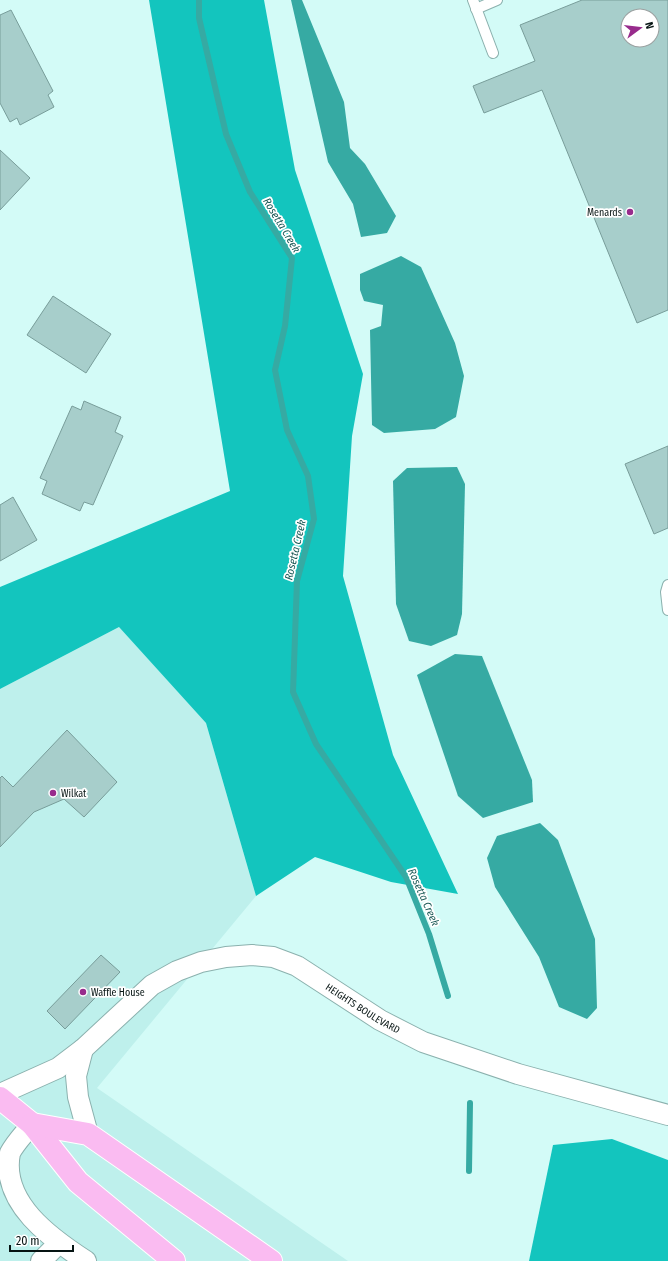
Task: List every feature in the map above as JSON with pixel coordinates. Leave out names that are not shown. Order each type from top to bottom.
[{"type":"main road","points":[[0,1098],[32,1124],[78,1182],[174,1261]]},
{"type":"main road","points":[[32,1124],[88,1134],[271,1261]]},
{"type":"street","name":"HEIGHTS BOULEVARD","points":[[0,1094],[58,1068],[82,1049],[152,985],[176,971],[201,962],[226,957],[252,955],[273,957],[297,966],[380,1020],[423,1042],[518,1074],[668,1115]]},
{"type":"street","points":[[82,1049],[76,1076],[78,1097],[88,1134]]},
{"type":"street","points":[[32,1124],[10,1152],[4,1170],[6,1184],[15,1203],[28,1220],[86,1261]]},
{"type":"street","points":[[41,1261],[59,1243]]},
{"type":"lane","points":[[494,52],[475,5],[497,0]]},
{"type":"lane","points":[[668,585],[666,592],[668,610]]},
{"type":"shaded area","points":[[149,0],[264,0],[295,170],[363,374],[352,436],[343,576],[393,755],[458,894],[391,882],[315,857],[256,896],[206,723],[119,627],[0,689],[0,587],[230,491]]},
{"type":"shaded area","points":[[291,0],[302,0],[344,102],[350,148],[365,164],[396,216],[387,233],[361,237],[353,204],[328,162]]},
{"type":"shaded area","points":[[401,256],[421,267],[455,343],[464,376],[456,417],[435,429],[384,433],[372,425],[370,330],[381,326],[383,305],[364,301],[360,290],[360,274]]},
{"type":"shaded area","points":[[457,467],[465,484],[462,614],[457,635],[431,646],[409,641],[396,604],[393,481],[407,468]]},
{"type":"shaded area","points":[[119,627],[206,723],[256,896],[97,1088],[348,1261],[0,1261],[0,689]]},
{"type":"shaded area","points":[[455,654],[482,656],[532,780],[533,802],[483,818],[458,796],[417,675]]},
{"type":"shaded area","points":[[540,823],[558,840],[595,939],[597,1008],[587,1019],[559,1007],[539,957],[495,887],[487,858],[497,836]]},
{"type":"shaded area","points":[[612,1139],[668,1160],[668,1261],[529,1261],[553,1145]]},
{"type":"building","name":"Menards","points":[[582,0],[668,0],[668,310],[637,323],[542,90],[484,113],[473,86],[535,61],[520,25]]},
{"type":"building","points":[[11,10],[53,91],[48,95],[54,107],[20,125],[17,118],[10,122],[0,103],[0,15]]},
{"type":"building","points":[[0,150],[30,178],[0,210]]},
{"type":"building","points":[[53,296],[111,334],[86,373],[27,335]]},
{"type":"building","points":[[84,401],[121,417],[115,432],[123,436],[93,505],[84,502],[80,511],[42,494],[47,481],[40,478],[72,406],[81,410]]},
{"type":"building","points":[[668,446],[668,528],[654,534],[625,464]]},
{"type":"building","points":[[13,497],[37,540],[0,561],[0,505]]},
{"type":"building","name":"Wilkat","points":[[67,730],[117,782],[84,817],[64,799],[34,812],[0,847],[0,778],[2,776],[13,787]]},
{"type":"building","name":"Waffle House","points":[[101,955],[120,972],[65,1029],[47,1011]]},
{"type":"waterway","name":"Rosetta Creek","points":[[199,0],[199,18],[226,134],[250,192],[292,258],[285,326],[275,370],[287,430],[308,476],[314,519],[297,581],[293,692],[316,744],[406,877],[429,934],[448,996]]},
{"type":"waterway","name":"Rosetta Creek","points":[[469,1171],[470,1103]]},
{"type":"place","name":"Menards","points":[[630,212]]},
{"type":"place","name":"Wilkat","points":[[53,793]]},
{"type":"place","name":"Waffle House","points":[[83,992]]}]
